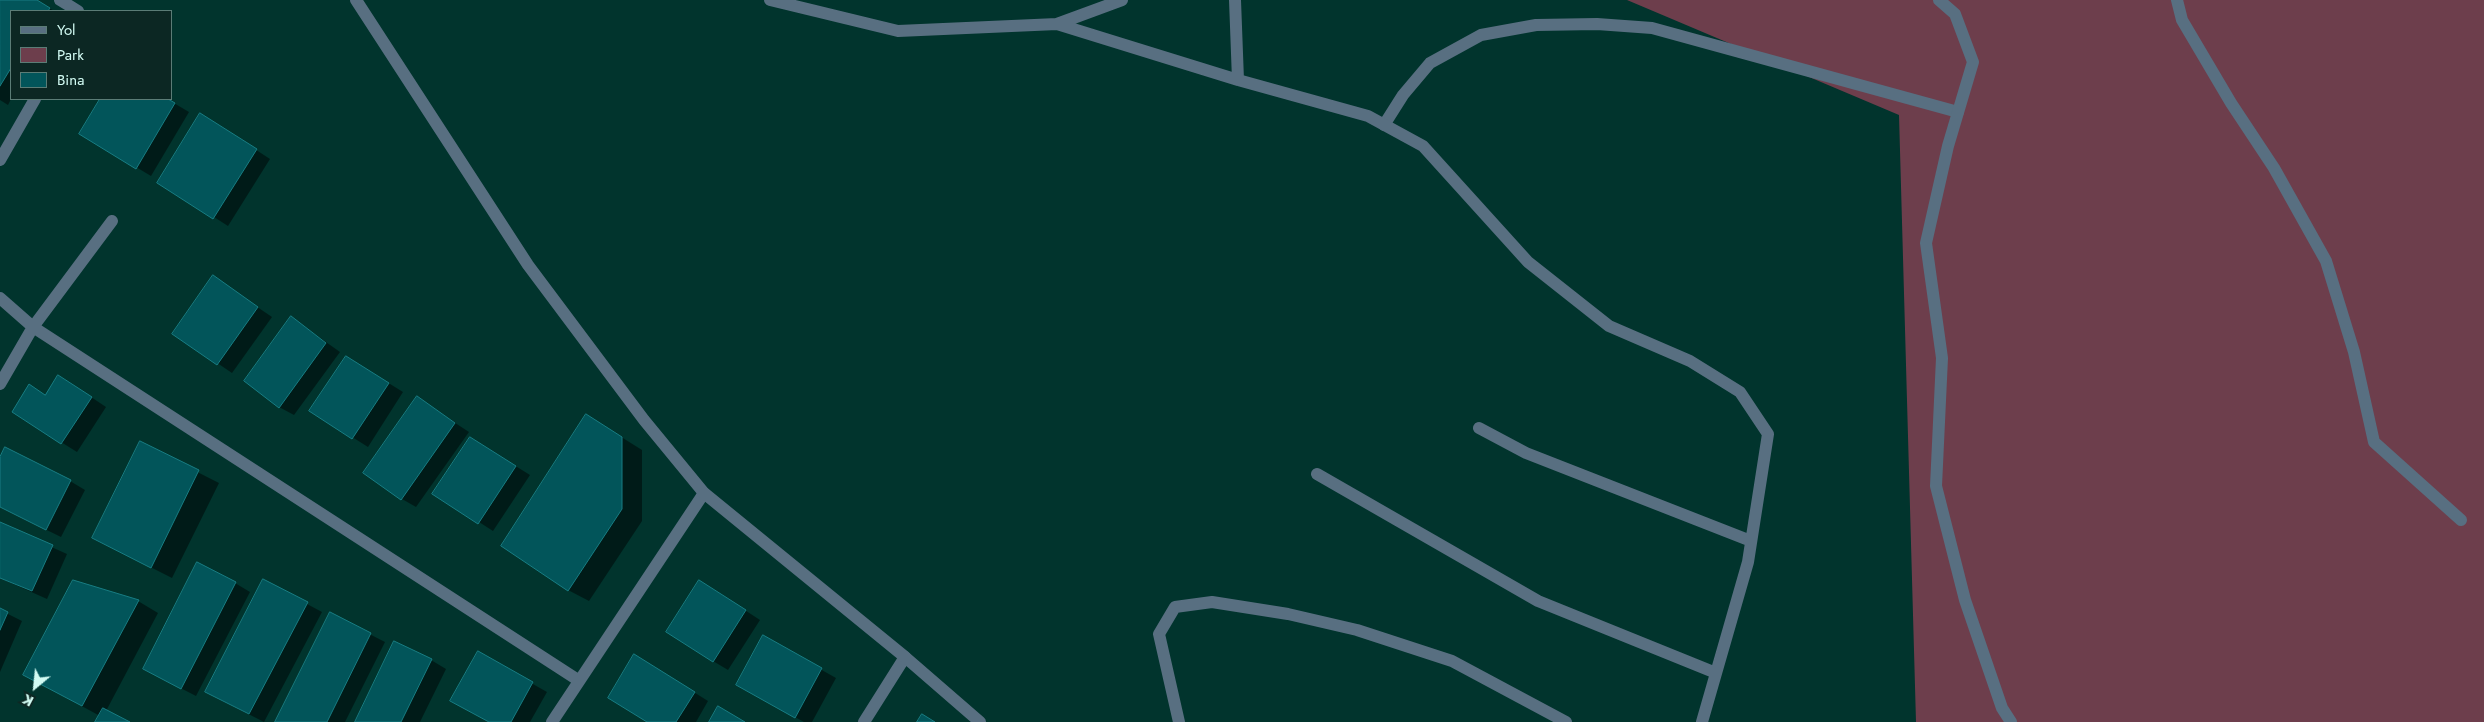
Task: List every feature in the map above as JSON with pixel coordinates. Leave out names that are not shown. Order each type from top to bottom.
[{"type":"street","points":[[60,0],[76,10]]},
{"type":"street","points":[[356,0],[528,264],[644,420],[704,493],[905,657],[980,722]]},
{"type":"street","points":[[770,0],[898,31],[1057,24],[1122,0]]},
{"type":"street","points":[[1235,0],[1238,80]]},
{"type":"street","points":[[1939,0],[1955,14],[1973,62],[1958,112],[1926,242],[1942,358],[1936,486],[1965,600],[2002,708],[2012,722]]},
{"type":"street","points":[[2177,0],[2182,20],[2231,103],[2274,168],[2326,261],[2354,352],[2374,442],[2461,520]]},
{"type":"street","points":[[1057,24],[1238,80],[1368,116],[1423,146],[1528,262],[1609,326],[1690,361],[1740,392],[1768,434],[1748,562],[1702,722]]},
{"type":"street","points":[[1384,125],[1403,94],[1430,63],[1481,35],[1536,25],[1597,24],[1652,28],[1958,112]]},
{"type":"street","points":[[0,160],[34,100]]},
{"type":"street","points":[[0,384],[33,327],[112,222]]},
{"type":"street","points":[[0,298],[33,327],[578,680]]},
{"type":"street","points":[[1479,428],[1526,453],[1751,541]]},
{"type":"street","points":[[1317,474],[1538,602],[1716,674]]},
{"type":"street","points":[[552,722],[578,680],[704,493]]},
{"type":"street","points":[[1179,722],[1159,634],[1175,607],[1212,602],[1288,614],[1357,630],[1452,661],[1566,722]]},
{"type":"street","points":[[864,722],[905,657]]},
{"type":"green space","points":[[1627,0],[2484,0],[2484,722],[1916,722],[1899,115]]},
{"type":"building","points":[[0,0],[37,0],[50,8],[49,10],[10,10],[10,70],[0,86]]},
{"type":"building","points":[[99,100],[170,100],[175,103],[136,169],[79,134]]},
{"type":"building","points":[[200,113],[257,149],[213,219],[157,183]]},
{"type":"building","points":[[213,275],[258,307],[217,365],[172,334]]},
{"type":"building","points":[[291,316],[326,343],[279,408],[244,381]]},
{"type":"building","points":[[346,356],[389,383],[352,439],[309,411]]},
{"type":"building","points":[[58,375],[92,397],[61,444],[12,412],[29,384],[45,395]]},
{"type":"building","points":[[417,396],[455,423],[401,500],[363,473]]},
{"type":"building","points":[[586,414],[622,437],[622,509],[568,591],[501,546]]},
{"type":"building","points":[[470,437],[516,466],[478,524],[432,494]]},
{"type":"building","points":[[140,441],[199,470],[151,568],[92,538]]},
{"type":"building","points":[[5,447],[71,480],[46,530],[0,507],[0,457]]},
{"type":"building","points":[[0,522],[53,545],[32,591],[0,578]]},
{"type":"building","points":[[197,562],[236,582],[181,689],[143,669]]},
{"type":"building","points":[[263,579],[308,602],[249,714],[205,692]]},
{"type":"building","points":[[73,580],[139,600],[82,706],[23,675]]},
{"type":"building","points":[[699,580],[746,610],[713,662],[666,632]]},
{"type":"building","points":[[0,608],[8,612],[0,630]]},
{"type":"building","points":[[330,612],[371,633],[327,722],[275,722]]},
{"type":"building","points":[[763,635],[822,668],[795,718],[736,685]]},
{"type":"building","points":[[394,641],[432,659],[401,722],[355,722]]},
{"type":"building","points":[[478,651],[533,682],[511,722],[489,722],[450,701]]},
{"type":"building","points":[[634,654],[695,692],[676,722],[647,722],[608,698]]},
{"type":"building","points":[[718,706],[745,722],[709,722]]},
{"type":"building","points":[[103,708],[130,722],[95,722]]},
{"type":"building","points":[[922,714],[935,722],[917,722]]}]
